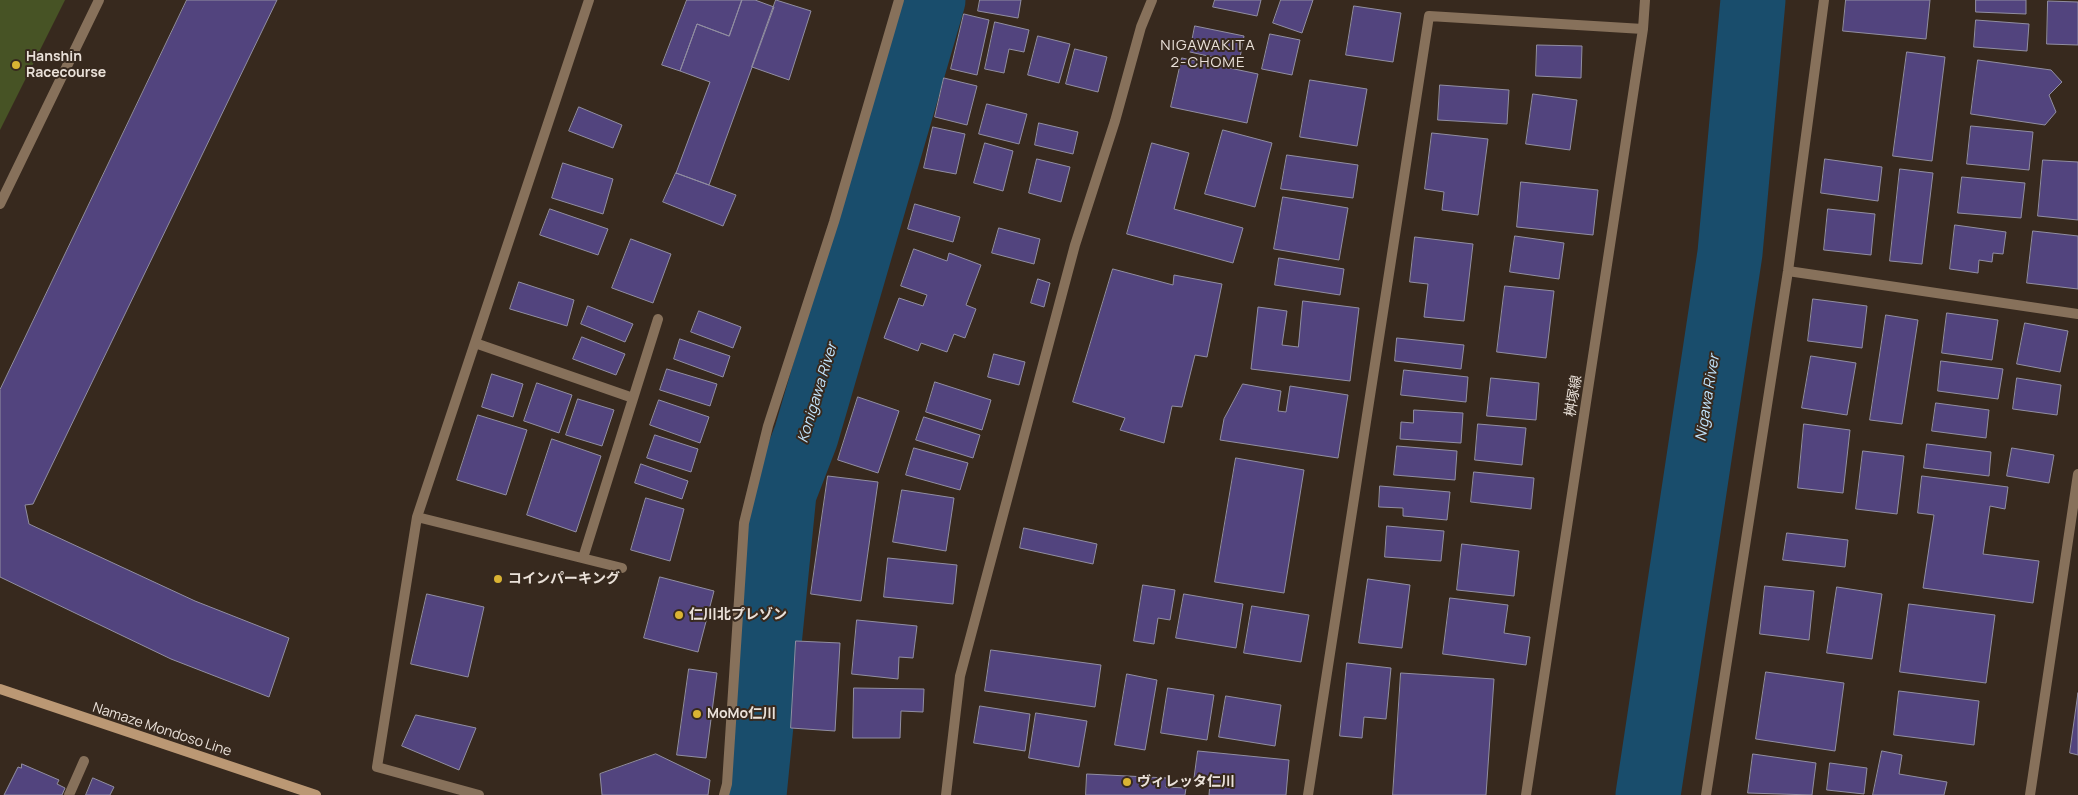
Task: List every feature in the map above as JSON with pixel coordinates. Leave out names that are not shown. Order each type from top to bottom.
[{"type":"main road","name":"Namaze Mondoso Line","points":[[0,689],[316,795]]},
{"type":"street","points":[[0,204],[99,0]]},
{"type":"street","points":[[479,795],[377,767],[417,517],[589,0]]},
{"type":"street","points":[[724,795],[728,774],[744,523],[768,426],[834,222],[900,0]]},
{"type":"street","points":[[946,795],[960,676],[1075,245],[1115,121],[1141,27],[1152,0]]},
{"type":"street","name":"桝塚線","points":[[1526,795],[1643,29],[1645,0]]},
{"type":"street","points":[[1706,795],[1788,271],[1824,0]]},
{"type":"street","points":[[1308,795],[1429,16],[1643,29]]},
{"type":"street","points":[[1788,271],[2078,314]]},
{"type":"street","points":[[583,558],[658,319]]},
{"type":"street","points":[[475,343],[633,398]]},
{"type":"street","points":[[2030,795],[2078,474]]},
{"type":"street","points":[[417,517],[622,568]]},
{"type":"street","points":[[68,795],[84,761]]},
{"type":"green space","name":"Hanshin Racecourse","points":[[0,0],[65,0],[0,130]]},
{"type":"building","points":[[187,0],[277,0],[33,504],[25,505],[29,524],[195,601],[289,638],[269,697],[171,659],[0,577],[0,390]]},
{"type":"building","points":[[687,0],[742,0],[729,36],[697,24],[680,71],[662,65]]},
{"type":"building","points":[[742,0],[755,0],[774,7],[709,185],[676,173],[710,82],[680,71],[697,24],[729,36]]},
{"type":"building","points":[[776,0],[811,11],[789,80],[752,67]]},
{"type":"building","points":[[980,0],[1021,0],[1018,18],[978,11]]},
{"type":"building","points":[[1215,0],[1261,0],[1257,16],[1213,7]]},
{"type":"building","points":[[1281,0],[1313,0],[1302,33],[1273,23]]},
{"type":"building","points":[[1846,0],[1930,0],[1926,39],[1843,31]]},
{"type":"building","points":[[1976,0],[2026,0],[2026,14],[1976,12]]},
{"type":"building","points":[[2048,1],[2078,2],[2078,45],[2047,44]]},
{"type":"building","points":[[1354,6],[1401,13],[1393,62],[1346,55]]},
{"type":"building","points":[[964,14],[989,20],[977,75],[951,69]]},
{"type":"building","points":[[1976,20],[2029,24],[2027,51],[1974,47]]},
{"type":"building","points":[[995,22],[1029,30],[1024,52],[1009,49],[1004,73],[985,69]]},
{"type":"building","points":[[1195,26],[1244,36],[1239,63],[1190,52]]},
{"type":"building","points":[[1270,34],[1300,40],[1292,75],[1262,69]]},
{"type":"building","points":[[1038,36],[1070,44],[1059,83],[1028,75]]},
{"type":"building","points":[[1537,45],[1582,46],[1581,78],[1536,76]]},
{"type":"building","points":[[1075,49],[1107,57],[1098,92],[1066,84]]},
{"type":"building","points":[[1907,52],[1945,57],[1932,161],[1893,156]]},
{"type":"building","points":[[1182,58],[1258,74],[1247,123],[1171,107]]},
{"type":"building","points":[[1978,60],[2051,70],[2062,82],[2049,95],[2056,112],[2045,125],[1971,114]]},
{"type":"building","points":[[944,78],[977,86],[967,125],[935,117]]},
{"type":"building","points":[[1310,80],[1367,89],[1357,146],[1300,137]]},
{"type":"building","points":[[1440,85],[1509,90],[1507,124],[1438,120]]},
{"type":"building","points":[[1533,94],[1577,100],[1570,150],[1526,144]]},
{"type":"building","points":[[987,104],[1027,114],[1019,144],[979,134]]},
{"type":"building","points":[[579,107],[622,125],[613,148],[569,131]]},
{"type":"building","points":[[1039,123],[1078,132],[1073,154],[1035,145]]},
{"type":"building","points":[[1971,126],[2033,132],[2029,170],[1967,164]]},
{"type":"building","points":[[933,127],[965,134],[956,174],[924,168]]},
{"type":"building","points":[[1223,130],[1272,143],[1255,207],[1205,194]]},
{"type":"building","points":[[1432,133],[1488,139],[1478,215],[1442,210],[1444,192],[1425,189]]},
{"type":"building","points":[[985,143],[1013,151],[1003,191],[974,183]]},
{"type":"building","points":[[1152,143],[1189,153],[1174,209],[1243,228],[1233,263],[1127,234]]},
{"type":"building","points":[[1287,155],[1358,165],[1353,198],[1281,189]]},
{"type":"building","points":[[1037,159],[1070,167],[1061,202],[1029,193]]},
{"type":"building","points":[[1825,159],[1882,167],[1878,201],[1821,193]]},
{"type":"building","points":[[2043,160],[2078,162],[2078,220],[2038,216]]},
{"type":"building","points":[[563,163],[613,179],[603,214],[552,198]]},
{"type":"building","points":[[1900,169],[1933,173],[1922,264],[1890,261]]},
{"type":"building","points":[[676,173],[736,195],[723,226],[663,202]]},
{"type":"building","points":[[1962,177],[2025,183],[2021,218],[1958,213]]},
{"type":"building","points":[[1521,182],[1598,190],[1593,235],[1517,227]]},
{"type":"building","points":[[1283,197],[1348,208],[1339,260],[1274,249]]},
{"type":"building","points":[[915,204],[960,217],[953,242],[908,229]]},
{"type":"building","points":[[550,209],[608,229],[598,255],[540,235]]},
{"type":"building","points":[[1828,209],[1875,214],[1871,255],[1824,250]]},
{"type":"building","points":[[1955,225],[2006,232],[2003,254],[1993,253],[1992,262],[1979,260],[1978,273],[1950,269]]},
{"type":"building","points":[[999,228],[1040,239],[1034,264],[992,253]]},
{"type":"building","points":[[2033,231],[2078,236],[2078,289],[2027,283]]},
{"type":"building","points":[[1515,236],[1564,243],[1559,279],[1510,272]]},
{"type":"building","points":[[1415,237],[1473,244],[1464,321],[1424,317],[1428,284],[1410,282]]},
{"type":"building","points":[[631,239],[671,254],[653,303],[612,288]]},
{"type":"building","points":[[914,249],[947,261],[949,253],[981,265],[966,305],[976,309],[965,338],[954,334],[947,352],[921,343],[918,351],[884,338],[899,298],[923,306],[927,295],[901,286]]},
{"type":"building","points":[[1279,258],[1344,269],[1340,295],[1275,285]]},
{"type":"building","points":[[1113,269],[1173,285],[1174,275],[1222,284],[1207,357],[1195,355],[1182,407],[1172,406],[1164,443],[1120,430],[1125,418],[1073,402]]},
{"type":"building","points":[[1038,279],[1050,283],[1044,307],[1031,303]]},
{"type":"building","points":[[519,282],[574,300],[567,326],[510,309]]},
{"type":"building","points":[[1505,286],[1554,291],[1546,358],[1497,352]]},
{"type":"building","points":[[1813,299],[1867,306],[1862,348],[1808,341]]},
{"type":"building","points":[[1303,301],[1359,308],[1350,381],[1251,369],[1258,307],[1287,311],[1282,345],[1298,347]]},
{"type":"building","points":[[588,306],[633,324],[625,342],[581,324]]},
{"type":"building","points":[[699,311],[741,327],[733,348],[691,332]]},
{"type":"building","points":[[1947,313],[1998,320],[1992,360],[1942,353]]},
{"type":"building","points":[[1886,315],[1918,320],[1902,424],[1870,420]]},
{"type":"building","points":[[2025,323],[2068,331],[2060,372],[2017,364]]},
{"type":"building","points":[[582,337],[625,354],[616,375],[573,359]]},
{"type":"building","points":[[1397,338],[1464,345],[1461,369],[1395,361]]},
{"type":"building","points":[[680,339],[730,356],[723,377],[674,359]]},
{"type":"building","points":[[994,354],[1025,362],[1019,385],[988,377]]},
{"type":"building","points":[[1811,356],[1856,363],[1847,415],[1802,408]]},
{"type":"building","points":[[1941,361],[2003,369],[1998,399],[1938,391]]},
{"type":"building","points":[[667,369],[717,384],[710,406],[660,390]]},
{"type":"building","points":[[1404,370],[1468,377],[1466,402],[1401,395]]},
{"type":"building","points":[[492,374],[523,384],[513,417],[482,407]]},
{"type":"building","points":[[1491,378],[1539,383],[1536,420],[1487,416]]},
{"type":"building","points":[[2017,378],[2061,385],[2057,415],[2013,409]]},
{"type":"building","points":[[935,382],[991,400],[982,430],[926,412]]},
{"type":"building","points":[[537,383],[572,395],[559,433],[524,421]]},
{"type":"building","points":[[1243,384],[1281,391],[1278,411],[1286,412],[1290,386],[1348,395],[1338,458],[1220,440],[1224,419]]},
{"type":"building","points":[[858,397],[899,411],[878,473],[838,460]]},
{"type":"building","points":[[578,399],[614,410],[602,446],[566,435]]},
{"type":"building","points":[[659,400],[709,417],[700,443],[650,425]]},
{"type":"building","points":[[1936,403],[1989,410],[1986,438],[1932,431]]},
{"type":"building","points":[[1414,410],[1463,413],[1461,443],[1400,439],[1401,422],[1413,423]]},
{"type":"building","points":[[478,415],[527,430],[506,495],[457,480]]},
{"type":"building","points":[[924,417],[980,435],[973,458],[916,440]]},
{"type":"building","points":[[1478,424],[1526,428],[1522,465],[1475,460]]},
{"type":"building","points":[[1804,424],[1850,430],[1843,493],[1798,488]]},
{"type":"building","points":[[655,435],[698,449],[691,472],[647,458]]},
{"type":"building","points":[[552,439],[601,456],[576,532],[527,515]]},
{"type":"building","points":[[1927,444],[1991,452],[1989,476],[1924,468]]},
{"type":"building","points":[[1397,446],[1457,451],[1455,480],[1394,475]]},
{"type":"building","points":[[914,448],[968,463],[960,490],[906,475]]},
{"type":"building","points":[[2012,448],[2054,455],[2049,483],[2007,476]]},
{"type":"building","points":[[1863,451],[1904,456],[1897,514],[1856,509]]},
{"type":"building","points":[[1236,458],[1304,470],[1284,593],[1215,582]]},
{"type":"building","points":[[641,464],[688,481],[682,499],[635,483]]},
{"type":"building","points":[[1474,472],[1534,478],[1531,509],[1471,502]]},
{"type":"building","points":[[828,476],[878,482],[861,601],[811,594]]},
{"type":"building","points":[[1922,476],[2008,487],[2005,509],[1990,506],[1983,554],[2039,561],[2033,603],[1923,588],[1934,515],[1918,513]]},
{"type":"building","points":[[1380,486],[1450,492],[1447,520],[1403,516],[1403,508],[1379,507]]},
{"type":"building","points":[[902,490],[954,498],[946,551],[893,542]]},
{"type":"building","points":[[646,498],[684,509],[670,561],[631,550]]},
{"type":"building","points":[[1387,526],[1444,531],[1441,561],[1385,557]]},
{"type":"building","points":[[1024,528],[1097,544],[1093,564],[1020,548]]},
{"type":"building","points":[[1787,533],[1848,540],[1845,567],[1783,560]]},
{"type":"building","points":[[1462,544],[1519,551],[1514,596],[1457,590]]},
{"type":"building","points":[[888,558],[957,565],[953,604],[884,597]]},
{"type":"building","name":"仁川北プレゾン","points":[[660,577],[714,591],[698,652],[644,638]]},
{"type":"building","points":[[1368,579],[1410,585],[1402,648],[1359,643]]},
{"type":"building","points":[[1143,585],[1175,590],[1170,620],[1158,618],[1154,644],[1134,641]]},
{"type":"building","points":[[1765,586],[1814,591],[1809,640],[1760,634]]},
{"type":"building","points":[[1837,587],[1882,594],[1872,659],[1827,653]]},
{"type":"building","points":[[427,594],[484,607],[468,677],[411,664]]},
{"type":"building","points":[[1184,594],[1243,604],[1236,648],[1176,638]]},
{"type":"building","points":[[1450,598],[1508,605],[1504,633],[1530,637],[1526,665],[1443,654]]},
{"type":"building","points":[[1909,604],[1995,615],[1986,683],[1900,672]]},
{"type":"building","points":[[1252,606],[1309,615],[1301,662],[1244,653]]},
{"type":"building","points":[[857,620],[917,626],[913,658],[899,657],[898,679],[852,674]]},
{"type":"building","points":[[796,641],[840,643],[835,731],[791,728]]},
{"type":"building","points":[[991,650],[1101,665],[1095,707],[985,691]]},
{"type":"building","points":[[1347,663],[1391,668],[1386,719],[1364,717],[1362,738],[1340,736]]},
{"type":"building","name":"MoMo仁川","points":[[689,669],[717,673],[706,758],[677,755]]},
{"type":"building","points":[[1766,672],[1844,683],[1835,751],[1756,739]]},
{"type":"building","points":[[1401,673],[1494,679],[1486,795],[1393,795]]},
{"type":"building","points":[[1127,674],[1157,680],[1145,750],[1115,745]]},
{"type":"building","points":[[854,688],[924,689],[923,712],[901,711],[900,738],[853,738]]},
{"type":"building","points":[[1168,688],[1214,695],[1207,740],[1161,733]]},
{"type":"building","points":[[1899,691],[1979,701],[1974,745],[1894,735]]},
{"type":"building","points":[[2078,693],[2078,755],[2070,753]]},
{"type":"building","points":[[1226,696],[1281,705],[1275,746],[1219,737]]},
{"type":"building","points":[[980,706],[1030,714],[1025,751],[974,743]]},
{"type":"building","points":[[1036,713],[1087,721],[1079,767],[1029,758]]},
{"type":"building","points":[[416,715],[476,728],[459,770],[402,746]]},
{"type":"building","points":[[1198,751],[1289,760],[1286,795],[1209,795],[1210,783],[1194,781]]},
{"type":"building","points":[[1882,751],[1902,755],[1899,774],[1947,782],[1944,795],[1873,795]]},
{"type":"building","points":[[656,754],[710,780],[708,795],[602,795],[600,774]]},
{"type":"building","points":[[1753,754],[1816,763],[1812,795],[1748,793]]},
{"type":"building","points":[[1830,763],[1867,768],[1864,794],[1827,790]]},
{"type":"building","points":[[22,764],[59,780],[57,784],[65,788],[62,795],[4,795],[18,767],[21,768]]},
{"type":"building","name":"ヴィレッタ仁川","points":[[1087,774],[1167,778],[1166,787],[1186,788],[1185,795],[1086,795]]},
{"type":"building","points":[[93,778],[114,787],[110,795],[86,795]]},
{"type":"waterway","name":"Konigawa River","points":[[754,795],[784,493],[806,436],[933,0]]},
{"type":"waterway","name":"Nigawa River","points":[[1648,795],[1730,253],[1753,0]]},
{"type":"place","name":"Hanshin Racecourse","points":[[16,65]]},
{"type":"place","name":"コインパーキング","points":[[498,579]]},
{"type":"place","name":"仁川北プレゾン","points":[[679,615]]},
{"type":"place","name":"MoMo仁川","points":[[697,714]]},
{"type":"place","name":"ヴィレッタ仁川","points":[[1127,782]]},
{"type":"district","name":"NIGAWAKITA 2-CHOME","points":[[1208,54]]}]
